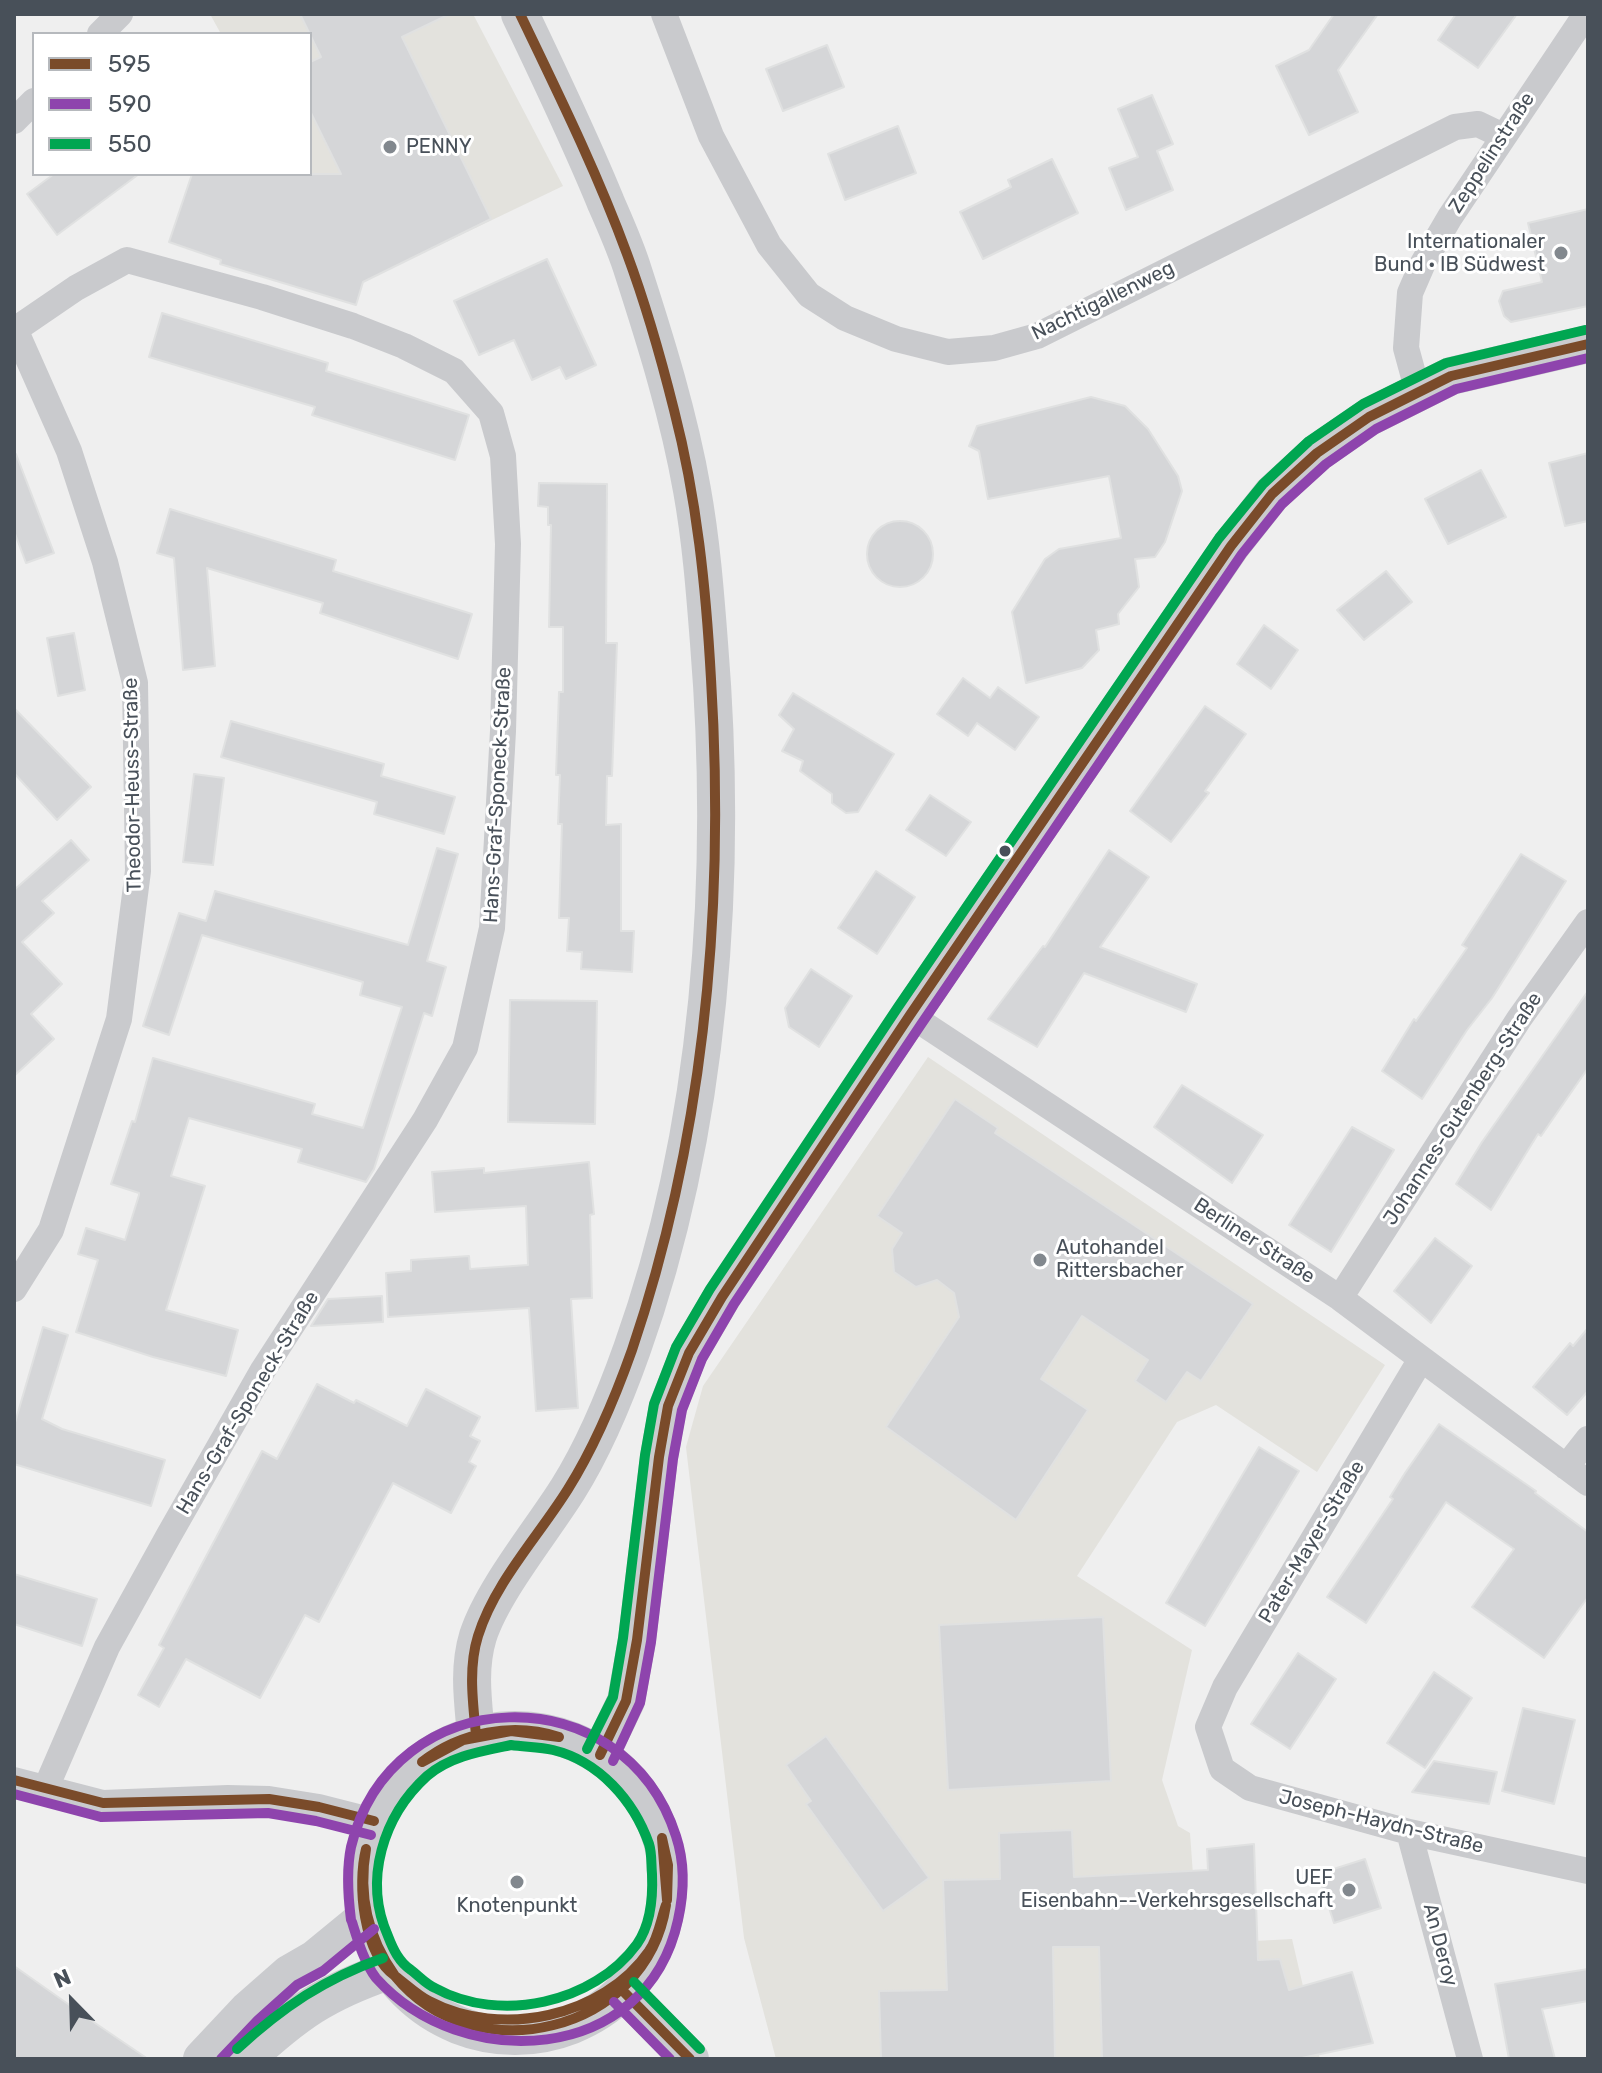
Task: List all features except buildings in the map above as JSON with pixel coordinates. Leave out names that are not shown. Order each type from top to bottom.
[{"type":"main road","points":[[476,1735],[470,1678],[479,1633],[491,1607],[571,1484],[600,1429],[641,1323],[671,1220],[696,1096],[712,917],[715,824],[716,729],[701,548],[676,419],[632,266],[576,128],[520,14]]},
{"type":"main road","points":[[600,1755],[626,1701],[668,1406],[689,1353],[722,1297],[910,1015],[1231,546],[1272,494],[1317,453],[1369,417],[1451,376],[1588,344]]},
{"type":"main road","points":[[501,1730],[527,1730],[577,1742],[600,1755],[621,1771],[639,1792],[658,1828],[668,1867],[669,1894],[664,1921],[655,1947],[641,1971],[624,1992],[598,2013],[568,2028],[535,2036],[501,2036],[468,2030],[438,2017],[411,1997],[388,1971],[374,1946],[365,1918],[361,1885],[364,1852],[374,1821],[388,1797],[405,1776],[426,1758],[450,1744],[501,1730]]},
{"type":"main road","points":[[202,2059],[248,2010],[289,1974],[315,1959],[365,1918]]},
{"type":"main road","points":[[246,2059],[307,2007],[332,1992],[388,1971]]},
{"type":"main road","points":[[624,1992],[690,2059]]},
{"type":"street","points":[[102,32],[120,14]]},
{"type":"street","name":"Nachtigallenweg","points":[[664,14],[711,136],[769,245],[809,295],[845,318],[896,339],[948,352],[994,348],[1037,336],[1455,127],[1478,124],[1503,136]]},
{"type":"street","name":"Zeppelinstraße","points":[[1418,392],[1406,348],[1410,293],[1423,263],[1503,136],[1586,14]]},
{"type":"street","points":[[14,121],[32,103]]},
{"type":"street","name":"Hans-Graf-Sponeck-Straße","points":[[15,328],[76,288],[127,260],[262,297],[404,346],[454,371],[491,413],[503,456],[508,544],[503,731],[492,928],[465,1048],[425,1120],[263,1370],[176,1523],[107,1647],[45,1790]]},
{"type":"street","name":"Theodor-Heuss-Straße","points":[[14,1289],[51,1230],[119,1019],[138,871],[135,683],[105,562],[69,451],[15,328]]},
{"type":"street","name":"Johannes-Gutenberg-Straße","points":[[1340,1298],[1519,1019],[1588,922]]},
{"type":"street","name":"Berliner Straße","points":[[910,1015],[1340,1298],[1588,1483]]},
{"type":"street","name":"Pater-Mayer-Straße","points":[[1208,1727],[1225,1687],[1421,1359]]},
{"type":"street","points":[[1566,1467],[1588,1439]]},
{"type":"street","name":"Joseph-Haydn-Straße","points":[[1208,1727],[1222,1769],[1250,1788],[1409,1832],[1588,1871]]},
{"type":"street","points":[[14,1780],[103,1803],[269,1799],[319,1807],[374,1821]]},
{"type":"street","name":"An Deroy","points":[[1409,1832],[1470,2059]]},
{"type":"shaded area","points":[[210,14],[473,14],[563,186],[373,277],[311,176],[312,32],[220,32]]},
{"type":"shaded area","points":[[928,1057],[1385,1365],[1317,1472],[1216,1405],[1177,1422],[1077,1576],[1192,1650],[1162,1780],[1178,1826],[1190,1833],[1198,1944],[1292,1939],[1320,2059],[776,2059],[744,1938],[686,1447],[703,1386]]},
{"type":"transit line","name":"595","points":[[476,1735],[472,1686],[478,1636],[506,1578],[568,1489],[596,1439],[632,1350],[657,1268],[693,1103],[704,1019],[715,849],[715,764],[706,611],[699,544],[682,443],[653,332],[627,254],[590,163],[520,14]]},
{"type":"transit line","name":"550","points":[[587,1749],[613,1697],[654,1404],[676,1347],[710,1289],[898,1007],[1219,538],[1263,484],[1309,441],[1363,404],[1446,363],[1585,330]]},
{"type":"transit line","name":"595","points":[[600,1755],[626,1701],[668,1406],[689,1353],[722,1297],[910,1015],[1231,546],[1272,494],[1317,453],[1369,417],[1451,376],[1588,344]]},
{"type":"transit line","name":"590","points":[[613,1761],[640,1703],[651,1642],[673,1459],[682,1410],[702,1359],[734,1304],[922,1023],[1242,554],[1282,504],[1326,464],[1376,429],[1456,389],[1588,358]]},
{"type":"transit line","name":"590","points":[[351,1920],[348,1884],[351,1847],[374,1792],[411,1751],[458,1727],[509,1717],[561,1724],[609,1745],[649,1783],[679,1846],[683,1878],[680,1910],[659,1968],[629,2004],[591,2028],[547,2039],[500,2040],[455,2030],[412,2009],[376,1978],[352,1922]]},
{"type":"transit line","name":"595","points":[[422,1762],[453,1743],[488,1733],[524,1730],[559,1737]]},
{"type":"transit line","name":"595","points":[[422,1762],[463,1740],[511,1731],[559,1737]]},
{"type":"transit line","name":"550","points":[[511,1745],[570,1755],[600,1773],[613,1785],[634,1813],[649,1844],[651,1901],[648,1919],[637,1944],[619,1964],[596,1981],[544,2002],[488,2005],[461,1999],[435,1988],[403,1963],[392,1946],[381,1915],[377,1893],[378,1871],[389,1829],[399,1810],[427,1776],[456,1759],[511,1745]]},
{"type":"transit line","name":"595","points":[[14,1780],[103,1803],[269,1799],[319,1807],[374,1821]]},
{"type":"transit line","name":"590","points":[[14,1794],[101,1817],[268,1813],[371,1835]]},
{"type":"transit line","name":"595","points":[[662,1838],[668,1865],[667,1900]]},
{"type":"transit line","name":"595","points":[[662,1838],[667,1900]]},
{"type":"transit line","name":"595","points":[[366,1849],[363,1883],[367,1916],[378,1947],[395,1976]]},
{"type":"transit line","name":"595","points":[[366,1849],[362,1881],[369,1935],[384,1965],[395,1976]]},
{"type":"transit line","name":"595","points":[[395,1976],[425,1999],[457,2012],[487,2018],[518,2019],[549,2015],[578,2006],[605,1992],[629,1974],[652,1946],[666,1905]]},
{"type":"transit line","name":"595","points":[[395,1976],[429,2006],[468,2024],[510,2030],[553,2025],[592,2010],[626,1984],[652,1949],[666,1905]]},
{"type":"transit line","name":"590","points":[[221,2059],[297,1985],[323,1971],[374,1929]]},
{"type":"transit line","name":"550","points":[[237,2049],[305,1996],[342,1975],[383,1958]]},
{"type":"transit line","name":"550","points":[[634,1982],[700,2049]]},
{"type":"transit line","name":"595","points":[[624,1992],[690,2059]]},
{"type":"transit line","name":"590","points":[[614,2002],[670,2059]]},
{"type":"place","name":"PENNY","points":[[390,147]]},
{"type":"place","name":"Internationaler Bund · IB Südwest","points":[[1561,253]]},
{"type":"place","name":"Autohandel Rittersbacher","points":[[1040,1260]]},
{"type":"place","name":"Knotenpunkt","points":[[517,1882]]},
{"type":"place","name":"UEF Eisenbahn--Verkehrsgesellschaft","points":[[1349,1890]]}]
